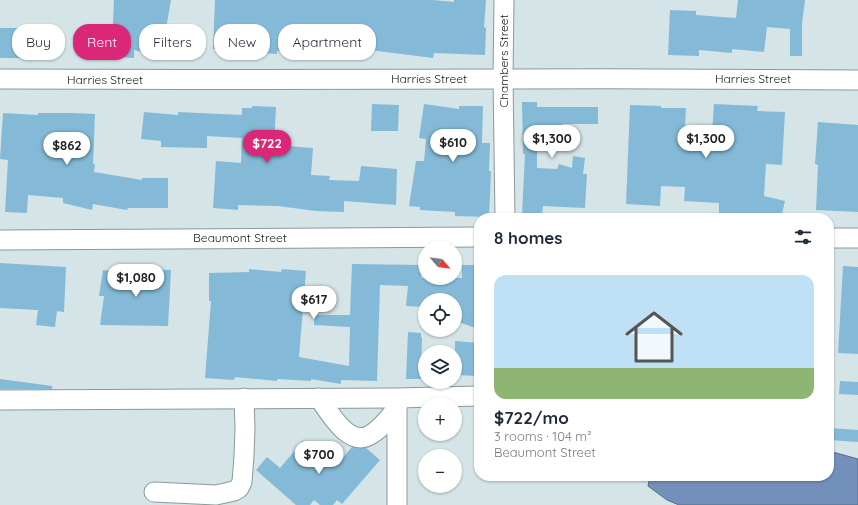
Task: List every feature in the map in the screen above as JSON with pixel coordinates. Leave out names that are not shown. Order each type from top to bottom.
[{"type":"street","name":"Chambers Street","points":[[504,0],[503,78],[505,213]]},
{"type":"street","name":"Harries Street","points":[[0,79],[153,80],[503,78],[858,80]]},
{"type":"street","name":"Beaumont Street","points":[[0,240],[474,237]]},
{"type":"street","points":[[834,238],[858,238]]},
{"type":"street","points":[[0,400],[319,398],[397,403],[474,396]]},
{"type":"street","points":[[154,492],[216,495],[234,491],[239,488],[242,482],[244,456],[244,398]]},
{"type":"street","points":[[319,398],[332,417],[346,433],[356,438],[369,436],[381,427],[397,403]]},
{"type":"street","points":[[397,403],[397,505]]},
{"type":"water","points":[[834,452],[858,459],[858,505],[679,505],[667,500],[648,486],[649,481],[834,481]]},
{"type":"building","points":[[114,0],[171,0],[167,24],[139,24],[139,51],[134,50],[134,58],[131,58],[131,24],[113,24]]},
{"type":"building","points":[[215,0],[433,0],[454,2],[454,0],[486,0],[484,27],[486,28],[485,55],[434,53],[433,58],[376,51],[376,24],[278,24],[278,51],[277,54],[270,53],[270,24],[214,24]]},
{"type":"building","points":[[738,0],[805,0],[802,24],[802,56],[790,56],[790,29],[767,27],[764,52],[732,49],[732,53],[699,50],[699,56],[668,55],[670,10],[696,11],[696,15],[736,18]]},
{"type":"building","points":[[214,24],[214,49],[213,49]]},
{"type":"building","points":[[0,28],[12,28],[12,58],[0,58]]},
{"type":"building","points":[[522,102],[537,102],[537,107],[598,107],[598,124],[562,124],[561,137],[537,137],[537,168],[557,169],[559,164],[572,168],[573,156],[585,158],[583,174],[587,174],[585,208],[543,206],[542,213],[522,213],[525,154],[523,154]]},
{"type":"building","points":[[372,104],[399,105],[398,131],[371,131]]},
{"type":"building","points":[[424,104],[459,109],[459,106],[483,106],[482,143],[490,143],[489,171],[491,171],[489,213],[474,213],[474,217],[455,216],[455,212],[420,210],[420,207],[409,206],[416,161],[424,161],[426,139],[419,138]]},
{"type":"building","points":[[714,104],[758,106],[757,111],[785,112],[782,165],[766,164],[764,196],[785,201],[782,213],[719,213],[719,203],[684,201],[685,187],[661,186],[660,206],[626,204],[630,105],[661,106],[661,108],[686,108],[684,148],[711,150]]},
{"type":"building","points":[[252,106],[276,107],[274,145],[313,148],[311,175],[330,176],[329,180],[359,181],[361,166],[397,169],[396,205],[344,201],[344,212],[316,211],[278,206],[238,205],[238,210],[213,208],[216,161],[241,163],[242,138],[207,136],[207,148],[161,147],[161,141],[141,139],[144,112],[178,115],[178,112],[242,115],[242,108],[252,108]]},
{"type":"building","points":[[3,113],[38,115],[38,113],[95,114],[94,172],[142,180],[142,178],[168,178],[168,208],[128,208],[127,210],[93,204],[92,210],[63,203],[63,198],[28,195],[27,213],[5,212],[8,160],[0,159]]},
{"type":"building","points":[[818,122],[858,125],[858,212],[816,210],[818,165],[815,164]]},
{"type":"building","points":[[0,263],[66,267],[64,312],[57,311],[55,327],[36,325],[38,310],[0,308]]},
{"type":"building","points":[[352,264],[418,265],[418,285],[462,285],[462,265],[474,265],[474,327],[462,323],[462,293],[418,293],[418,307],[406,306],[408,286],[380,285],[377,381],[341,380],[341,384],[311,379],[311,381],[277,379],[277,381],[235,377],[234,380],[205,378],[211,301],[209,301],[209,273],[249,272],[249,269],[281,272],[282,269],[306,271],[299,357],[349,366],[350,327],[314,325],[314,315],[350,315]]},
{"type":"building","points":[[843,266],[858,267],[858,354],[838,353]]},
{"type":"building","points":[[144,269],[171,270],[168,326],[100,325],[104,296],[99,296],[103,270],[143,275]]},
{"type":"building","points":[[408,332],[418,333],[418,337],[422,337],[422,345],[418,345],[418,379],[406,379]]},
{"type":"building","points":[[455,341],[474,343],[474,376],[462,375],[462,345],[455,345]]},
{"type":"building","points":[[0,379],[52,386],[52,389],[0,389]]},
{"type":"building","points":[[840,381],[858,382],[858,395],[839,394]]},
{"type":"building","points":[[834,428],[858,430],[858,442],[834,440]]},
{"type":"building","points":[[303,441],[322,457],[328,449],[341,460],[352,447],[366,448],[380,460],[342,504],[337,500],[333,505],[320,505],[314,500],[310,505],[296,505],[256,470],[267,457],[280,468]]}]
